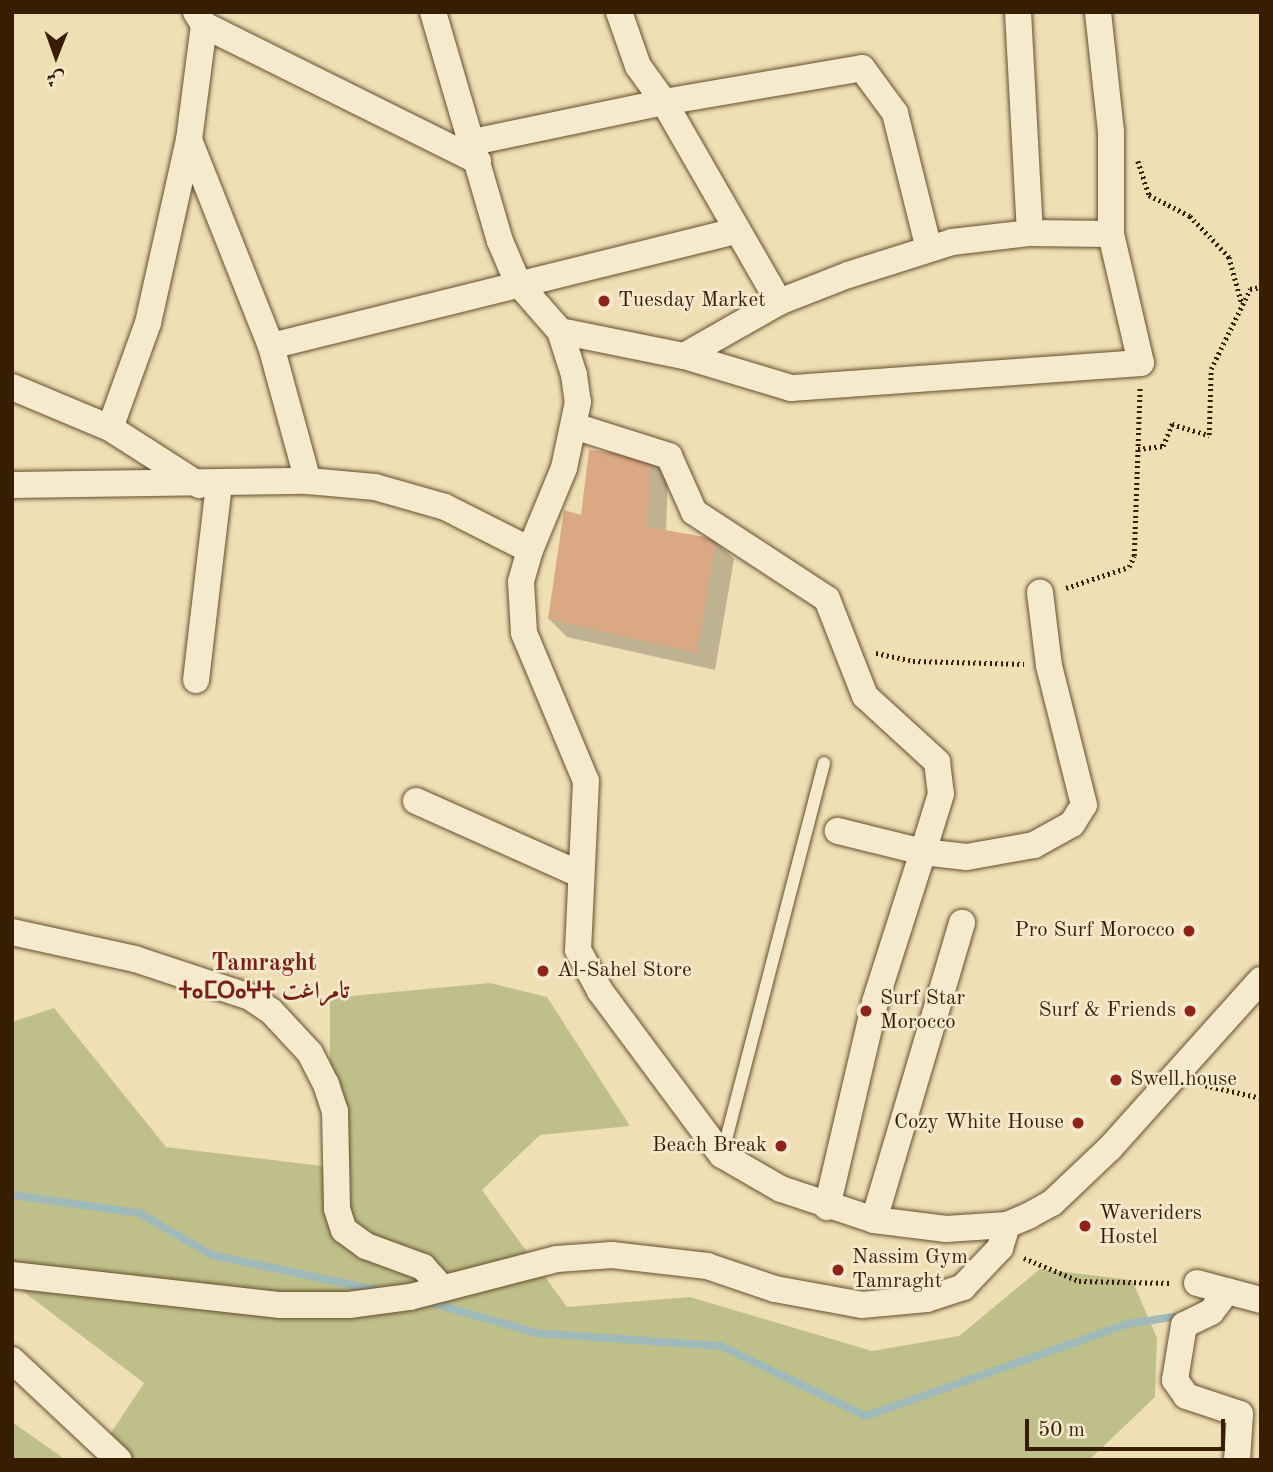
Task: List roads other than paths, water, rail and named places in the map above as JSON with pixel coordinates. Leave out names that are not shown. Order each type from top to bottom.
[{"type":"street","points":[[433,12],[476,152],[491,216],[518,283],[560,331],[574,375],[574,426],[530,550],[519,610],[524,633],[586,781],[577,939],[588,972],[722,1155],[827,1207],[874,1220],[1004,1236]]},
{"type":"street","points":[[619,12],[638,66],[664,102],[734,231],[779,302]]},
{"type":"street","points":[[1018,12],[1030,233]]},
{"type":"street","points":[[560,331],[684,356],[792,388],[1141,363],[1111,234],[1111,132],[1098,12]]},
{"type":"street","points":[[110,428],[148,323],[189,140],[200,19],[476,152],[664,102],[862,68],[895,113],[929,249]]},
{"type":"street","points":[[189,140],[271,346],[308,481]]},
{"type":"street","points":[[271,346],[378,324],[518,283],[734,231]]},
{"type":"street","points":[[684,356],[779,302],[929,249],[1030,233],[1111,234]]},
{"type":"street","points":[[12,387],[110,428],[209,485]]},
{"type":"street","points":[[574,426],[669,456],[694,512],[735,545],[818,590],[837,613],[869,702],[902,724],[937,762],[942,794],[874,1002],[827,1207]]},
{"type":"street","points":[[12,485],[209,485],[308,481],[406,494],[530,550]]},
{"type":"street","points":[[196,680],[209,485]]},
{"type":"street","points":[[838,831],[923,852],[967,857],[1034,845],[1078,818],[1085,788],[1049,666],[1040,593]]},
{"type":"street","points":[[416,801],[579,874]]},
{"type":"street","points":[[874,1220],[962,923]]},
{"type":"street","points":[[12,932],[135,959],[250,997],[271,1011],[310,1053],[329,1093],[344,1230],[366,1247],[423,1267],[441,1287]]},
{"type":"street","points":[[12,1275],[280,1305],[349,1305],[441,1287],[557,1259],[612,1255],[708,1266],[775,1289],[862,1305],[927,1299],[963,1287],[1004,1236],[1052,1203],[1177,1078],[1261,980]]},
{"type":"street","points":[[1197,1283],[1261,1300]]},
{"type":"street","points":[[1227,1291],[1211,1312],[1184,1325],[1175,1380],[1186,1396],[1240,1414],[1237,1460]]},
{"type":"street","points":[[12,1360],[119,1460]]},
{"type":"lane","points":[[722,1155],[824,763]]},
{"type":"waterway","points":[[12,1195],[139,1213],[212,1255],[381,1291]]},
{"type":"waterway","points":[[425,1301],[536,1333],[721,1346],[866,1416],[1127,1324],[1173,1317]]},
{"type":"place","name":"Tuesday Market","points":[[604,301]]},
{"type":"place","name":"Pro Surf Morocco","points":[[1189,931]]},
{"type":"place","name":"Al-Sahel Store","points":[[543,971]]},
{"type":"place","name":"Surf Star Morocco","points":[[866,1011]]},
{"type":"place","name":"Surf & Friends","points":[[1190,1011]]},
{"type":"place","name":"Swell.house","points":[[1116,1080]]},
{"type":"place","name":"Cozy White House","points":[[1078,1123]]},
{"type":"place","name":"Beach Break","points":[[781,1146]]},
{"type":"place","name":"Waveriders Hostel","points":[[1085,1226]]},
{"type":"place","name":"Nassim Gym Tamraght","points":[[838,1270]]},
{"type":"district","name":"Tamraght ⵜⴰⵎⵔⴰⵖⵜ تامراغت","points":[[264,979]]}]
